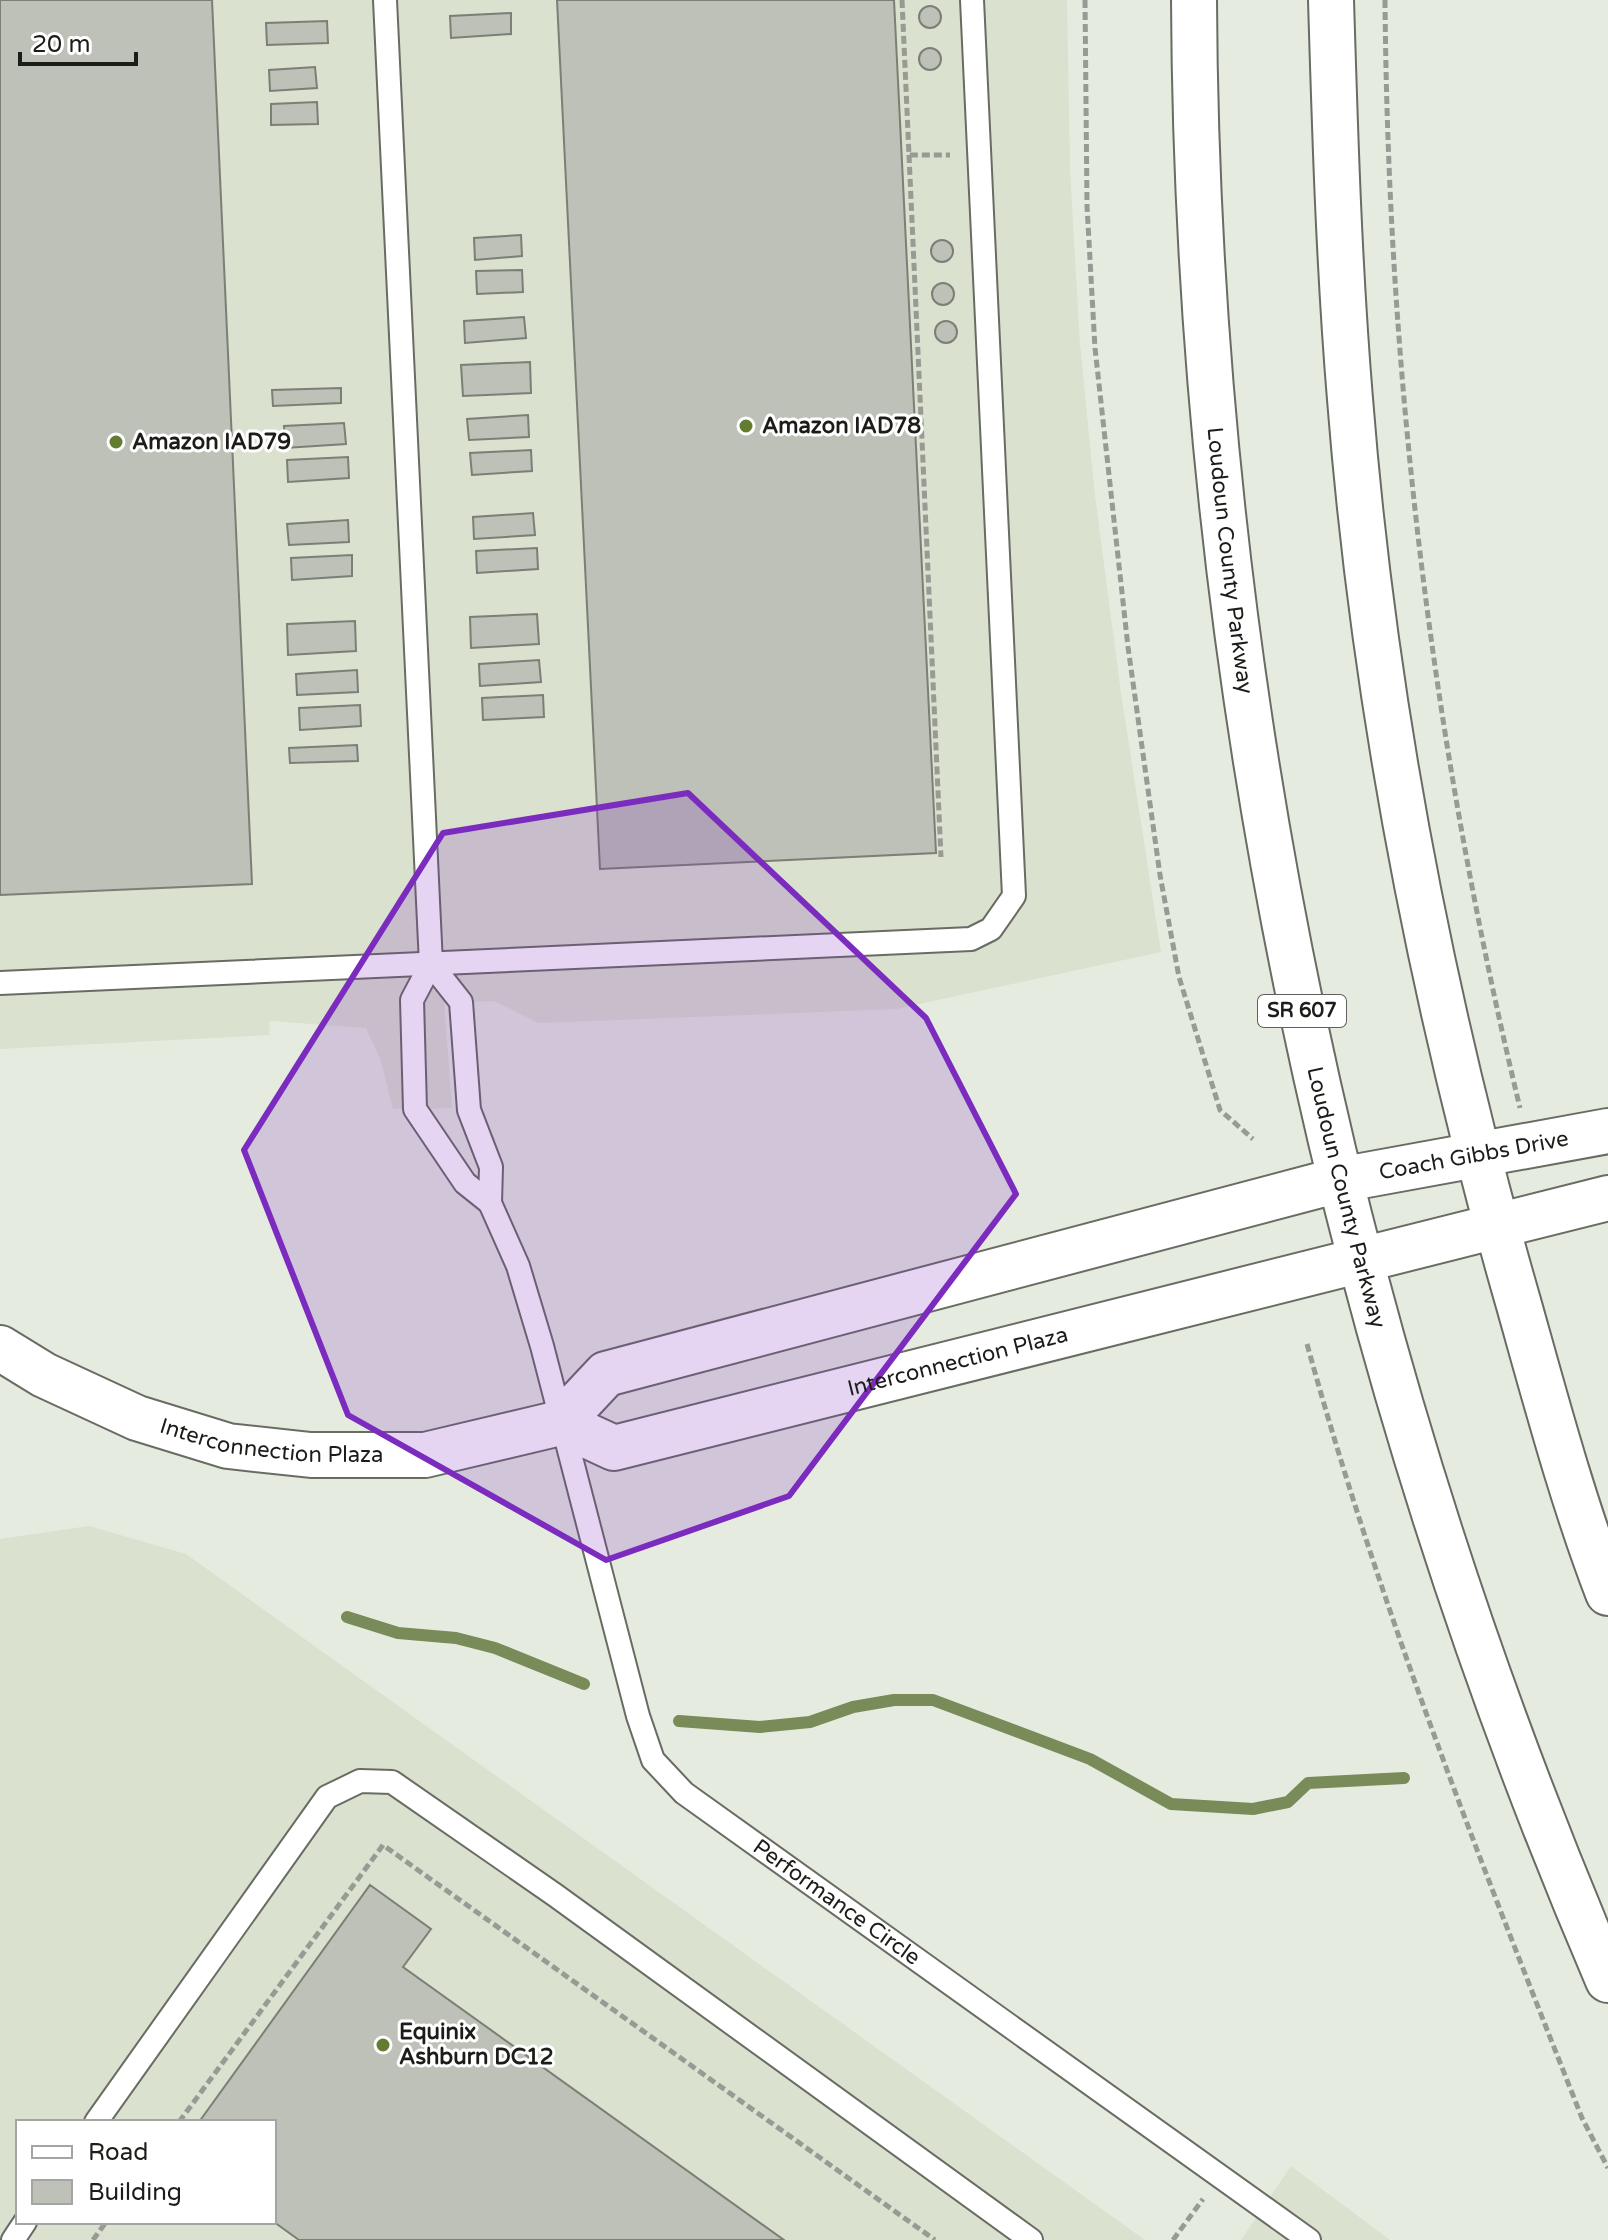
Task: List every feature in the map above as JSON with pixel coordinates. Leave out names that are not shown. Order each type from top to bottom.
[{"type":"main road","name":"Loudoun County Parkway","points":[[1194,0],[1203,257],[1218,470],[1272,871],[1339,1180],[1361,1261],[1462,1594],[1557,1861],[1608,1980]]},
{"type":"main road","points":[[1331,0],[1350,399],[1378,654],[1426,934],[1477,1156],[1554,1434],[1608,1593]]},
{"type":"main road","name":"Coach Gibbs Drive","points":[[1339,1180],[1608,1131]]},
{"type":"main road","points":[[560,1423],[606,1374],[1339,1180]]},
{"type":"main road","points":[[1361,1261],[1608,1198]]},
{"type":"main road","name":"Interconnection Plaza","points":[[0,1348],[44,1375],[137,1418],[228,1446],[311,1455],[425,1455],[560,1423],[614,1448],[1361,1261]]},
{"type":"lane","points":[[385,0],[431,964],[412,1000],[415,1109],[465,1183],[490,1203]]},
{"type":"lane","points":[[0,983],[971,939],[991,929],[1003,917],[1014,896],[972,0]]},
{"type":"lane","points":[[431,964],[461,1002],[469,1110],[491,1167],[490,1203]]},
{"type":"lane","name":"Performance Circle","points":[[490,1203],[518,1266],[638,1716],[653,1760],[684,1793],[1309,2240]]},
{"type":"lane","points":[[97,2120],[327,1797],[360,1781],[392,1782],[555,1895],[1031,2240]]},
{"type":"path","points":[[902,0],[941,857]]},
{"type":"path","points":[[1085,0],[1087,206],[1095,348],[1128,647],[1153,828],[1179,977],[1203,1061],[1220,1110],[1253,1139]]},
{"type":"path","points":[[1385,0],[1386,149],[1407,452],[1433,663],[1485,961],[1530,1146]]},
{"type":"path","points":[[909,155],[979,155]]},
{"type":"path","points":[[1307,1344],[1343,1473],[1410,1673],[1582,2118],[1608,2168]]},
{"type":"path","points":[[180,2120],[383,1845],[935,2240]]},
{"type":"path","points":[[1173,2240],[1219,2176]]},
{"type":"highlighted area","points":[[688,793],[926,1018],[1016,1194],[789,1496],[606,1560],[348,1415],[244,1150],[443,833]]},
{"type":"shaded area","points":[[0,0],[1067,0],[1070,170],[1080,344],[1095,496],[1121,693],[1161,952],[896,1009],[539,1023],[494,1001],[444,1003],[452,1108],[393,1109],[381,1061],[366,1028],[270,1021],[269,1035],[0,1049]]},
{"type":"shaded area","points":[[89,1526],[186,1554],[1145,2240],[0,2240],[0,1539]]},
{"type":"shaded area","points":[[1291,2166],[1390,2240],[1241,2240]]},
{"type":"building","name":"Amazon IAD79","points":[[0,0],[212,0],[252,884],[0,895]]},
{"type":"building","name":"Amazon IAD78","points":[[557,0],[894,0],[936,853],[600,869]]},
{"type":"building","points":[[930,6],[938,9],[941,17],[938,25],[930,28],[922,25],[919,17],[922,9]]},
{"type":"building","points":[[511,13],[511,34],[451,38],[450,16]]},
{"type":"building","points":[[327,21],[328,43],[267,45],[266,23]]},
{"type":"building","points":[[930,48],[938,51],[941,59],[938,67],[930,70],[922,67],[919,59],[922,51]]},
{"type":"building","points":[[315,67],[317,88],[270,91],[269,70]]},
{"type":"building","points":[[317,102],[318,124],[271,125],[271,104]]},
{"type":"building","points":[[521,235],[522,256],[475,260],[474,238]]},
{"type":"building","points":[[942,240],[950,243],[953,251],[950,259],[942,262],[934,259],[931,251],[934,243]]},
{"type":"building","points":[[522,270],[523,292],[477,294],[476,271]]},
{"type":"building","points":[[943,283],[951,286],[954,294],[951,302],[943,305],[935,302],[932,294],[935,286]]},
{"type":"building","points":[[524,317],[526,338],[465,343],[464,321]]},
{"type":"building","points":[[946,321],[954,324],[957,332],[954,340],[946,343],[938,340],[935,332],[938,324]]},
{"type":"building","points":[[530,362],[531,393],[463,396],[461,365]]},
{"type":"building","points":[[341,388],[341,403],[273,406],[272,390]]},
{"type":"building","points":[[528,415],[529,437],[469,440],[467,419]]},
{"type":"building","points":[[344,423],[346,444],[285,448],[284,426]]},
{"type":"building","points":[[531,450],[532,471],[472,475],[470,453]]},
{"type":"building","points":[[348,457],[349,478],[288,482],[287,460]]},
{"type":"building","points":[[533,513],[535,535],[474,539],[473,517]]},
{"type":"building","points":[[348,520],[349,542],[289,545],[287,524]]},
{"type":"building","points":[[537,548],[538,569],[477,573],[476,551]]},
{"type":"building","points":[[352,555],[352,576],[292,580],[291,558]]},
{"type":"building","points":[[537,614],[539,644],[471,648],[470,617]]},
{"type":"building","points":[[355,621],[356,651],[288,655],[287,624]]},
{"type":"building","points":[[539,660],[541,682],[480,686],[479,664]]},
{"type":"building","points":[[357,670],[358,692],[297,695],[296,674]]},
{"type":"building","points":[[543,695],[544,717],[483,720],[482,698]]},
{"type":"building","points":[[360,705],[361,726],[300,730],[299,708]]},
{"type":"building","points":[[357,745],[358,761],[290,763],[289,748]]},
{"type":"building","name":"Equinix Ashburn DC12","points":[[370,1885],[431,1929],[403,1967],[784,2240],[299,2240],[276,2223],[276,2120],[200,2120]]},
{"type":"waterway","points":[[347,1617],[398,1633],[456,1638],[495,1648],[584,1684]]},
{"type":"waterway","points":[[679,1721],[760,1727],[810,1722],[853,1707],[894,1700],[933,1700],[1090,1759],[1171,1804],[1253,1809],[1288,1802],[1308,1783],[1404,1778]]},
{"type":"place","name":"Amazon IAD78","points":[[746,426]]},
{"type":"place","name":"Amazon IAD79","points":[[116,442]]},
{"type":"place","name":"Equinix Ashburn DC12","points":[[383,2045]]}]
